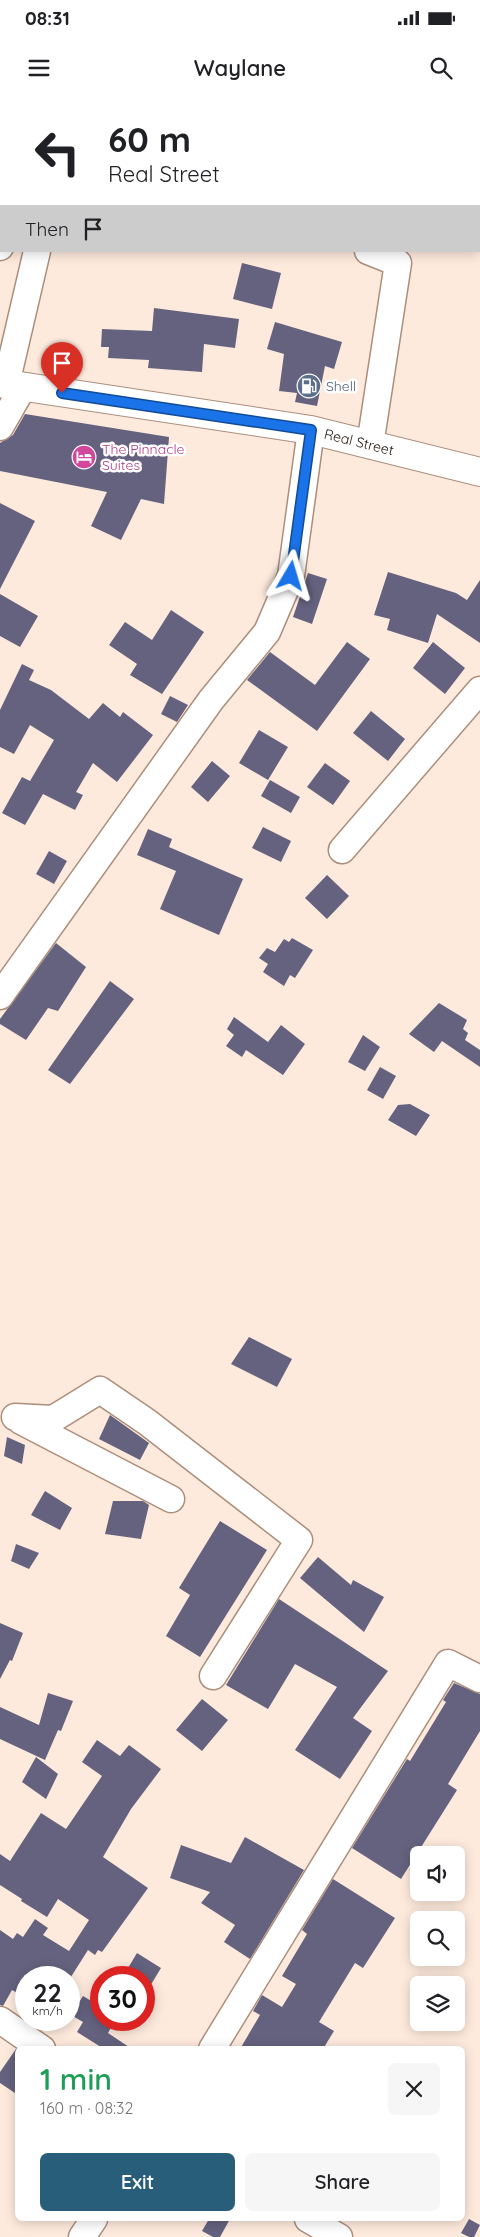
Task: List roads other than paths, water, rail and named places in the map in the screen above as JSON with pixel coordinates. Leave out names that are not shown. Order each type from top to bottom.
[{"type":"main road","name":"Real Street","points":[[10,385],[311,430],[480,472]]},
{"type":"street","points":[[0,427],[38,252]]},
{"type":"street","points":[[370,252],[398,263],[370,445]]},
{"type":"street","points":[[0,996],[211,700],[267,632],[291,576],[311,430]]},
{"type":"street","points":[[342,850],[480,690]]},
{"type":"street","points":[[7,1413],[53,1419],[100,1390],[148,1422],[299,1540],[213,1676]]},
{"type":"street","points":[[7,1413],[171,1499]]},
{"type":"street","points":[[214,2046],[448,1663],[480,1679]]},
{"type":"street","points":[[0,2020],[38,2046]]},
{"type":"street","points":[[82,2237],[93,2221]]},
{"type":"street","points":[[311,2221],[339,2237]]},
{"type":"place","name":"Shell","points":[[309,386]]},
{"type":"place","name":"The Pinnacle Suites","points":[[84,457]]}]
